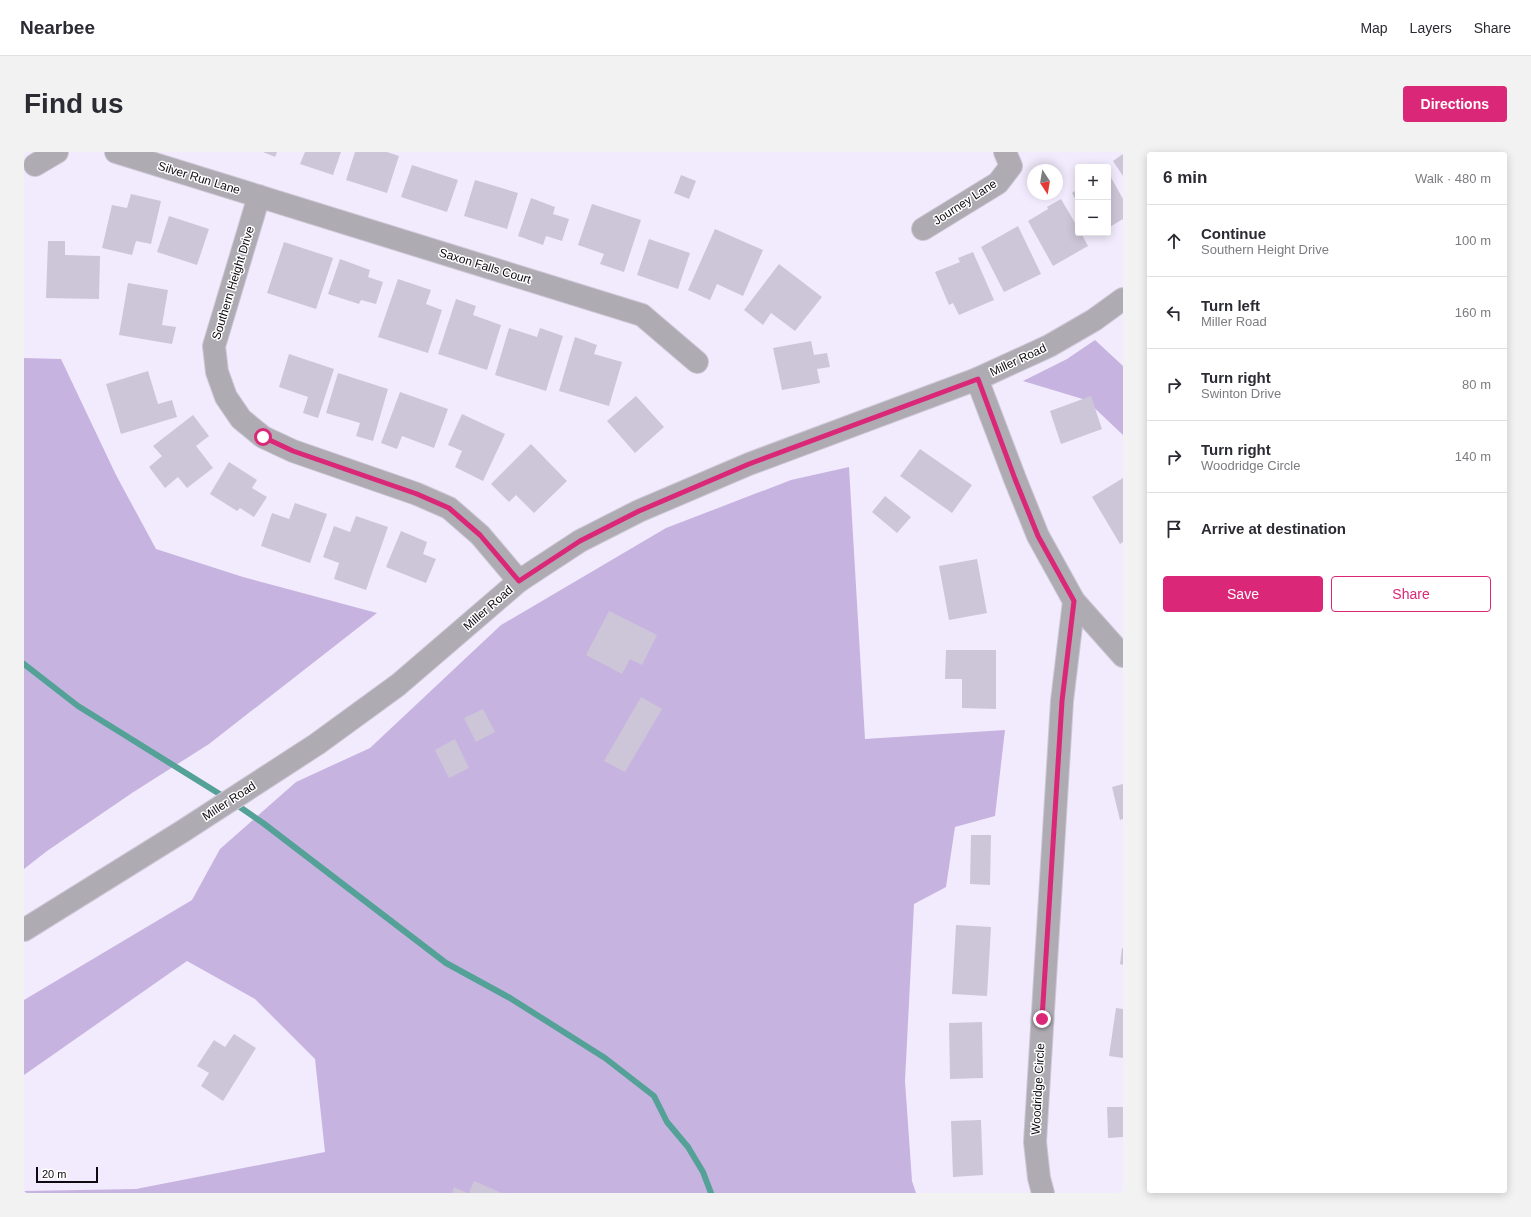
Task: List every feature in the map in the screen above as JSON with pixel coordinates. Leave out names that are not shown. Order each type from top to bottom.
[{"type":"street","points":[[34,165],[57,152]]},
{"type":"street","name":"Silver Run Lane","points":[[116,152],[259,196]]},
{"type":"street","name":"Journey Lane","points":[[923,229],[998,183],[1011,166],[1005,152]]},
{"type":"street","name":"Saxon Falls Court","points":[[259,196],[642,315],[697,362]]},
{"type":"street","name":"Southern Height Drive","points":[[259,196],[214,346],[217,372],[226,397],[241,419],[263,437],[293,451],[417,494],[449,508],[480,535],[519,581]]},
{"type":"street","name":"Miller Road","points":[[24,930],[236,797],[317,744],[398,685],[519,581],[580,541],[639,511],[749,464],[978,379],[1049,346],[1094,320],[1123,299]]},
{"type":"street","points":[[978,379],[1038,536],[1074,601],[1123,656]]},
{"type":"street","name":"Woodridge Circle","points":[[1043,1193],[1039,1178],[1036,1134],[1062,701],[1074,601]]},
{"type":"shaded area","points":[[1095,340],[1123,366],[1123,435],[1086,400],[1023,381],[1067,359]]},
{"type":"shaded area","points":[[24,358],[61,359],[116,475],[156,549],[243,577],[377,613],[209,744],[132,793],[47,851],[24,869]]},
{"type":"shaded area","points":[[849,467],[865,739],[1005,730],[995,816],[955,827],[946,887],[914,904],[905,1081],[912,1181],[916,1193],[24,1193],[24,1191],[136,1189],[325,1152],[315,1059],[255,999],[187,961],[24,1075],[24,1000],[192,900],[220,849],[296,782],[370,748],[501,625],[666,528],[791,480]]},
{"type":"building","points":[[263,152],[277,152],[275,157]]},
{"type":"building","points":[[305,152],[341,152],[333,175],[300,164]]},
{"type":"building","points":[[355,152],[387,152],[399,156],[387,193],[346,180]]},
{"type":"building","points":[[1123,154],[1123,176],[1113,161]]},
{"type":"building","points":[[412,165],[458,180],[447,212],[401,197]]},
{"type":"building","points":[[681,175],[696,181],[689,199],[674,193]]},
{"type":"building","points":[[1111,177],[1123,199],[1123,219],[1111,226]]},
{"type":"building","points":[[475,180],[518,193],[507,229],[464,216]]},
{"type":"building","points":[[1075,191],[1075,198],[1072,193]]},
{"type":"building","points":[[131,194],[161,201],[151,244],[136,241],[132,255],[102,248],[112,205],[127,208]]},
{"type":"building","points":[[531,198],[555,207],[553,214],[569,219],[562,241],[546,236],[543,245],[518,236]]},
{"type":"building","points":[[1062,200],[1075,223],[1075,236],[1083,236],[1088,246],[1053,266],[1028,221],[1048,209],[1047,207]]},
{"type":"building","points":[[592,204],[641,220],[624,272],[600,264],[604,254],[578,245]]},
{"type":"building","points":[[169,216],[209,229],[197,265],[157,252]]},
{"type":"building","points":[[1018,226],[1041,274],[1004,292],[981,247]]},
{"type":"building","points":[[715,229],[763,250],[743,296],[717,284],[710,300],[688,290]]},
{"type":"building","points":[[649,239],[690,253],[678,289],[637,275]]},
{"type":"building","points":[[48,241],[65,241],[65,255],[100,256],[99,299],[46,298]]},
{"type":"building","points":[[284,242],[333,258],[316,309],[267,293]]},
{"type":"building","points":[[973,252],[994,300],[959,315],[953,303],[949,305],[935,272],[960,262],[958,258]]},
{"type":"building","points":[[340,259],[370,270],[368,277],[383,282],[376,304],[361,300],[359,304],[328,294]]},
{"type":"building","points":[[779,264],[822,297],[795,331],[771,313],[763,325],[744,310]]},
{"type":"building","points":[[398,279],[431,290],[426,304],[442,310],[428,353],[378,337]]},
{"type":"building","points":[[128,283],[168,290],[162,325],[176,327],[172,344],[119,335]]},
{"type":"building","points":[[456,299],[476,306],[473,315],[501,325],[487,370],[438,354]]},
{"type":"building","points":[[509,328],[537,337],[540,328],[563,336],[546,391],[495,375]]},
{"type":"building","points":[[575,337],[597,345],[594,354],[622,362],[609,406],[559,391]]},
{"type":"building","points":[[811,341],[814,355],[827,353],[830,367],[817,369],[820,383],[782,390],[773,348]]},
{"type":"building","points":[[289,354],[334,369],[318,418],[303,413],[308,397],[279,387]]},
{"type":"building","points":[[148,371],[158,404],[172,400],[177,417],[121,434],[106,384]]},
{"type":"building","points":[[338,373],[388,389],[373,441],[356,436],[360,423],[326,413]]},
{"type":"building","points":[[400,392],[448,409],[434,448],[402,436],[397,449],[381,443]]},
{"type":"building","points":[[636,396],[664,427],[635,453],[607,421]]},
{"type":"building","points":[[1091,396],[1102,429],[1061,444],[1050,411]]},
{"type":"building","points":[[462,414],[505,434],[483,481],[455,467],[462,451],[448,445]]},
{"type":"building","points":[[193,415],[209,436],[196,446],[213,468],[187,488],[178,477],[165,488],[149,467],[162,456],[153,446]]},
{"type":"building","points":[[531,444],[567,481],[534,513],[516,495],[509,502],[491,484]]},
{"type":"building","points":[[920,449],[972,485],[952,513],[900,476]]},
{"type":"building","points":[[229,462],[257,480],[252,488],[267,497],[254,517],[240,508],[237,511],[210,494]]},
{"type":"building","points":[[1123,478],[1123,542],[1120,544],[1092,497]]},
{"type":"building","points":[[885,496],[911,517],[897,533],[872,512]]},
{"type":"building","points":[[295,503],[327,514],[310,563],[261,546],[272,513],[289,519]]},
{"type":"building","points":[[356,516],[388,527],[366,590],[334,579],[339,563],[323,557],[334,526],[350,532]]},
{"type":"building","points":[[401,531],[427,542],[423,554],[436,559],[426,583],[386,567]]},
{"type":"building","points":[[977,559],[987,613],[949,620],[939,566]]},
{"type":"building","points":[[609,611],[657,635],[642,665],[630,659],[622,674],[586,655]]},
{"type":"building","points":[[946,650],[996,650],[996,709],[962,708],[962,679],[945,679]]},
{"type":"building","points":[[641,697],[662,709],[625,772],[604,761]]},
{"type":"building","points":[[483,709],[495,732],[476,742],[464,718]]},
{"type":"building","points":[[455,739],[469,768],[449,778],[435,750]]},
{"type":"building","points":[[1123,784],[1123,819],[1120,820],[1112,787]]},
{"type":"building","points":[[971,835],[991,835],[990,885],[970,884]]},
{"type":"building","points":[[956,925],[991,927],[987,996],[952,994]]},
{"type":"building","points":[[1123,948],[1123,965],[1120,964]]},
{"type":"building","points":[[1116,1008],[1123,1009],[1123,1058],[1109,1056]]},
{"type":"building","points":[[982,1022],[983,1078],[950,1079],[949,1023]]},
{"type":"building","points":[[234,1034],[256,1048],[223,1101],[201,1086],[209,1073],[197,1066],[214,1040],[225,1047]]},
{"type":"building","points":[[1107,1107],[1123,1107],[1123,1137],[1108,1138]]},
{"type":"building","points":[[981,1120],[983,1175],[953,1177],[951,1121]]},
{"type":"building","points":[[474,1181],[502,1193],[469,1193]]},
{"type":"building","points":[[454,1187],[467,1193],[452,1193]]},
{"type":"waterway","points":[[24,664],[78,706],[226,798]]},
{"type":"waterway","points":[[234,803],[263,823],[446,963],[510,998],[605,1058],[654,1096],[667,1122],[688,1147],[703,1172],[711,1193]]},
{"type":"route","points":[[263,437],[293,451],[417,494],[449,508],[480,535],[519,581],[580,541],[639,511],[749,464],[978,379],[1038,536],[1074,601],[1062,701],[1042,1019]]}]
